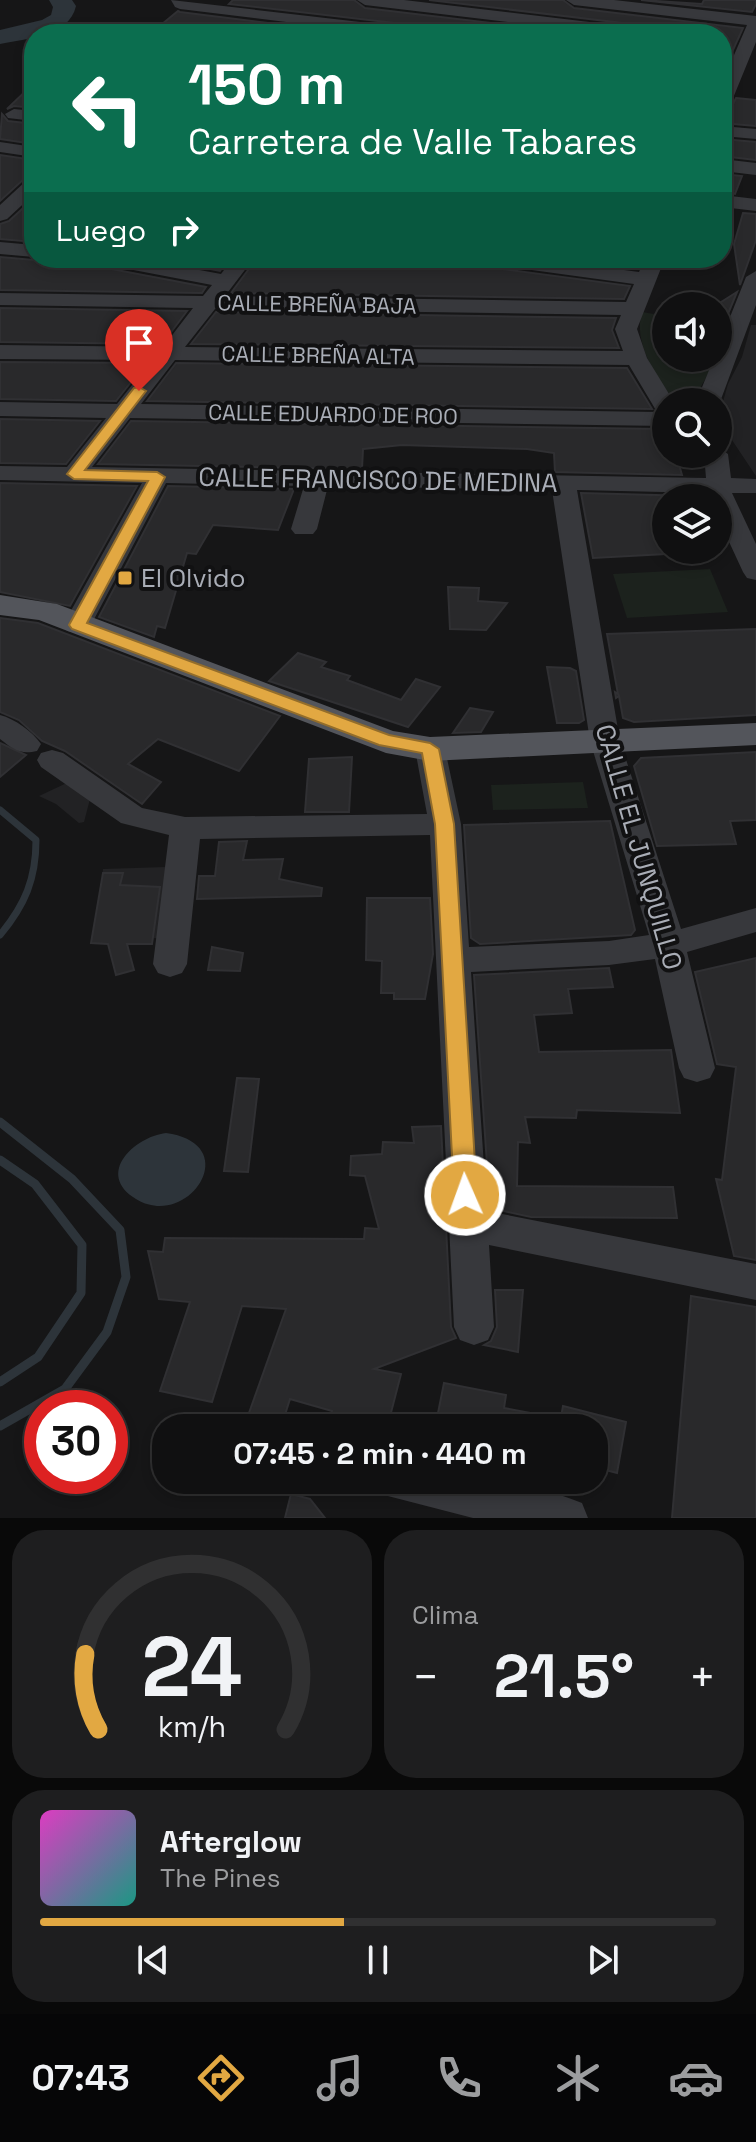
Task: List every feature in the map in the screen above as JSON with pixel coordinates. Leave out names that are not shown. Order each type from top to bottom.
[{"type":"main road","points":[[0,605],[45,611],[386,741],[430,749],[756,734]]},
{"type":"street","points":[[179,0],[180,4],[340,24]]},
{"type":"street","points":[[365,0],[443,4],[580,24]]},
{"type":"street","points":[[574,0],[756,20],[739,45],[732,75]]},
{"type":"street","points":[[428,24],[443,4]]},
{"type":"street","points":[[228,24],[242,12]]},
{"type":"street","points":[[732,86],[756,72]]},
{"type":"street","points":[[14,114],[24,115]]},
{"type":"street","points":[[732,132],[756,134]]},
{"type":"street","points":[[0,147],[24,151]]},
{"type":"street","points":[[732,166],[756,169]]},
{"type":"street","points":[[0,215],[17,198]]},
{"type":"street","points":[[732,202],[756,205]]},
{"type":"street","points":[[0,248],[24,250]]},
{"type":"street","points":[[155,268],[225,281]]},
{"type":"street","points":[[74,474],[236,268]]},
{"type":"street","points":[[651,268],[626,329],[636,358],[654,388]]},
{"type":"street","points":[[713,388],[756,277]]},
{"type":"street","name":"CALLE BREÑA BAJA","points":[[0,299],[633,309]]},
{"type":"street","name":"CALLE BREÑA ALTA","points":[[0,352],[636,358]]},
{"type":"street","name":"CALLE EDUARDO DE ROO","points":[[0,409],[652,419]]},
{"type":"street","name":"CALLE FRANCISCO DE MEDINA","points":[[0,473],[652,485]]},
{"type":"street","points":[[77,625],[157,477]]},
{"type":"street","points":[[304,529],[318,479]]},
{"type":"street","name":"CALLE EL JUNQUILLO","points":[[563,483],[605,741],[669,945],[697,1068]]},
{"type":"street","name":"CALLE FRANCISCO DE MEDINA","points":[[732,486],[756,486]]},
{"type":"street","points":[[732,516],[756,572]]},
{"type":"street","points":[[0,724],[132,816],[185,828],[445,824]]},
{"type":"street","points":[[430,749],[445,824],[474,1327]]},
{"type":"street","points":[[170,964],[185,828]]},
{"type":"street","points":[[455,960],[609,953],[669,945],[756,920]]},
{"type":"street","points":[[467,1224],[756,1282]]},
{"type":"street","points":[[461,1494],[566,1518]]},
{"type":"shaded area","points":[[642,312],[652,314],[652,367],[643,346]]},
{"type":"shaded area","points":[[751,325],[756,325],[756,476],[732,440],[732,388],[727,388],[742,357]]},
{"type":"shaded area","points":[[655,372],[709,372],[700,388],[666,388]]},
{"type":"shaded area","points":[[710,569],[728,612],[627,618],[613,574]]},
{"type":"shaded area","points":[[71,781],[90,799],[84,822],[79,823],[56,804],[39,796]]},
{"type":"shaded area","points":[[583,782],[588,808],[493,810],[491,785]]},
{"type":"shaded area","points":[[166,867],[161,938],[96,940],[103,869]]},
{"type":"shaded area","points":[[166,1133],[190,1140],[202,1152],[205,1167],[200,1182],[189,1195],[174,1204],[156,1206],[136,1199],[124,1189],[119,1179],[119,1168],[124,1158],[142,1141]]},
{"type":"building","points":[[233,0],[354,0],[365,8],[499,24],[404,24],[229,4]]},
{"type":"building","points":[[429,0],[563,0],[574,8],[709,24],[631,24]]},
{"type":"building","points":[[641,0],[702,4],[704,0],[756,0],[756,4],[752,12]]},
{"type":"building","points":[[178,11],[277,24],[162,24]]},
{"type":"building","points":[[732,27],[743,28],[732,52]]},
{"type":"building","points":[[24,93],[24,107],[7,109]]},
{"type":"building","points":[[736,98],[756,100],[756,126],[732,124],[732,106]]},
{"type":"building","points":[[2,114],[8,121],[24,123],[24,143],[0,139]]},
{"type":"building","points":[[732,140],[756,142],[756,160],[732,157]]},
{"type":"building","points":[[0,155],[24,159],[24,179],[0,201]]},
{"type":"building","points":[[732,175],[742,176],[735,194],[732,194]]},
{"type":"building","points":[[24,207],[24,241],[0,239],[0,224],[9,221]]},
{"type":"building","points":[[743,213],[756,214],[756,240],[740,285],[734,244]]},
{"type":"building","points":[[0,257],[24,259],[24,268],[106,268],[206,287],[202,293],[0,290]]},
{"type":"building","points":[[250,268],[495,268],[630,286],[624,299],[231,293]]},
{"type":"building","points":[[0,308],[187,311],[162,344],[0,342]]},
{"type":"building","points":[[216,312],[616,318],[612,330],[619,348],[191,344]]},
{"type":"building","points":[[0,362],[146,363],[116,401],[0,399]]},
{"type":"building","points":[[176,363],[627,368],[652,409],[147,401]]},
{"type":"building","points":[[0,419],[100,421],[66,464],[0,463]]},
{"type":"building","points":[[131,421],[652,429],[652,468],[680,468],[682,475],[555,472],[554,453],[527,449],[402,445],[363,449],[362,469],[98,464]]},
{"type":"building","points":[[0,483],[137,486],[70,606],[0,592]]},
{"type":"building","points":[[168,486],[294,489],[278,530],[213,525],[196,554],[187,553],[165,628],[157,626],[154,637],[99,617]]},
{"type":"building","points":[[581,493],[652,495],[652,555],[593,558]]},
{"type":"building","points":[[448,587],[479,588],[478,601],[507,603],[486,630],[450,629]]},
{"type":"building","points":[[0,618],[38,623],[280,716],[239,771],[158,739],[128,764],[161,782],[142,804],[65,751],[42,741],[19,720],[0,712]]},
{"type":"building","points":[[756,629],[756,715],[634,722],[623,718],[619,696],[616,698],[615,692],[618,694],[607,634]]},
{"type":"building","points":[[298,653],[326,662],[321,667],[350,676],[347,680],[401,700],[416,679],[440,687],[408,727],[269,681]]},
{"type":"building","points":[[547,667],[576,671],[584,720],[579,723],[557,723]]},
{"type":"building","points":[[470,708],[493,712],[481,732],[453,733]]},
{"type":"building","points":[[0,743],[26,755],[0,777]]},
{"type":"building","points":[[756,752],[756,820],[730,821],[736,844],[657,846],[634,766],[641,758]]},
{"type":"building","points":[[352,757],[349,812],[305,812],[309,759]]},
{"type":"building","points":[[610,821],[635,930],[631,935],[480,944],[471,938],[464,825]]},
{"type":"building","points":[[247,841],[243,860],[283,859],[279,879],[322,888],[321,896],[197,899],[199,876],[215,876],[219,842]]},
{"type":"building","points":[[103,873],[123,873],[120,885],[160,887],[152,944],[127,944],[134,970],[116,975],[108,944],[91,943]]},
{"type":"building","points":[[367,898],[430,898],[433,954],[425,999],[394,999],[394,993],[381,993],[382,961],[366,960]]},
{"type":"building","points":[[212,947],[243,953],[240,971],[208,970]]},
{"type":"building","points":[[756,958],[756,1260],[734,1256],[716,1179],[722,1180],[736,1067],[717,1064],[695,972]]},
{"type":"building","points":[[609,968],[613,987],[568,989],[572,1013],[534,1015],[539,1052],[671,1050],[680,1113],[577,1110],[576,1118],[525,1117],[530,1143],[518,1142],[517,1186],[673,1187],[677,1218],[531,1217],[490,1208],[474,975]]},
{"type":"building","points":[[237,1078],[259,1079],[248,1172],[224,1171]]},
{"type":"building","points":[[441,1126],[451,1327],[456,1338],[374,1369],[401,1374],[391,1414],[331,1414],[332,1411],[290,1399],[285,1414],[249,1413],[286,1309],[242,1306],[212,1402],[160,1391],[190,1302],[159,1299],[148,1251],[163,1252],[165,1238],[364,1239],[365,1228],[379,1229],[365,1176],[350,1175],[351,1156],[382,1154],[383,1142],[414,1143],[412,1127]]},
{"type":"building","points":[[495,1290],[523,1290],[518,1352],[484,1345],[491,1341],[497,1327]]},
{"type":"building","points":[[691,1296],[756,1307],[756,1518],[672,1518]]},
{"type":"building","points":[[444,1383],[506,1395],[504,1408],[536,1414],[438,1414]]},
{"type":"building","points":[[563,1406],[594,1414],[562,1414]]},
{"type":"building","points":[[608,1417],[626,1422],[617,1473],[608,1471]]},
{"type":"building","points":[[291,1494],[310,1499],[325,1518],[285,1518]]},
{"type":"waterway","points":[[52,24],[62,18],[65,6],[60,0]]},
{"type":"waterway","points":[[0,37],[24,31]]},
{"type":"waterway","points":[[0,810],[36,840],[34,867],[27,891],[0,935]]},
{"type":"waterway","points":[[0,1122],[72,1179],[120,1230],[126,1277],[107,1332],[65,1389],[0,1426]]},
{"type":"waterway","points":[[0,1160],[35,1184],[82,1245],[81,1293],[38,1357],[0,1382]]},
{"type":"place","name":"El Olvido","points":[[125,578]]},
{"type":"route","points":[[139,391],[74,474],[157,477],[77,625],[386,741],[430,749],[445,824],[455,960],[465,1195]]}]
